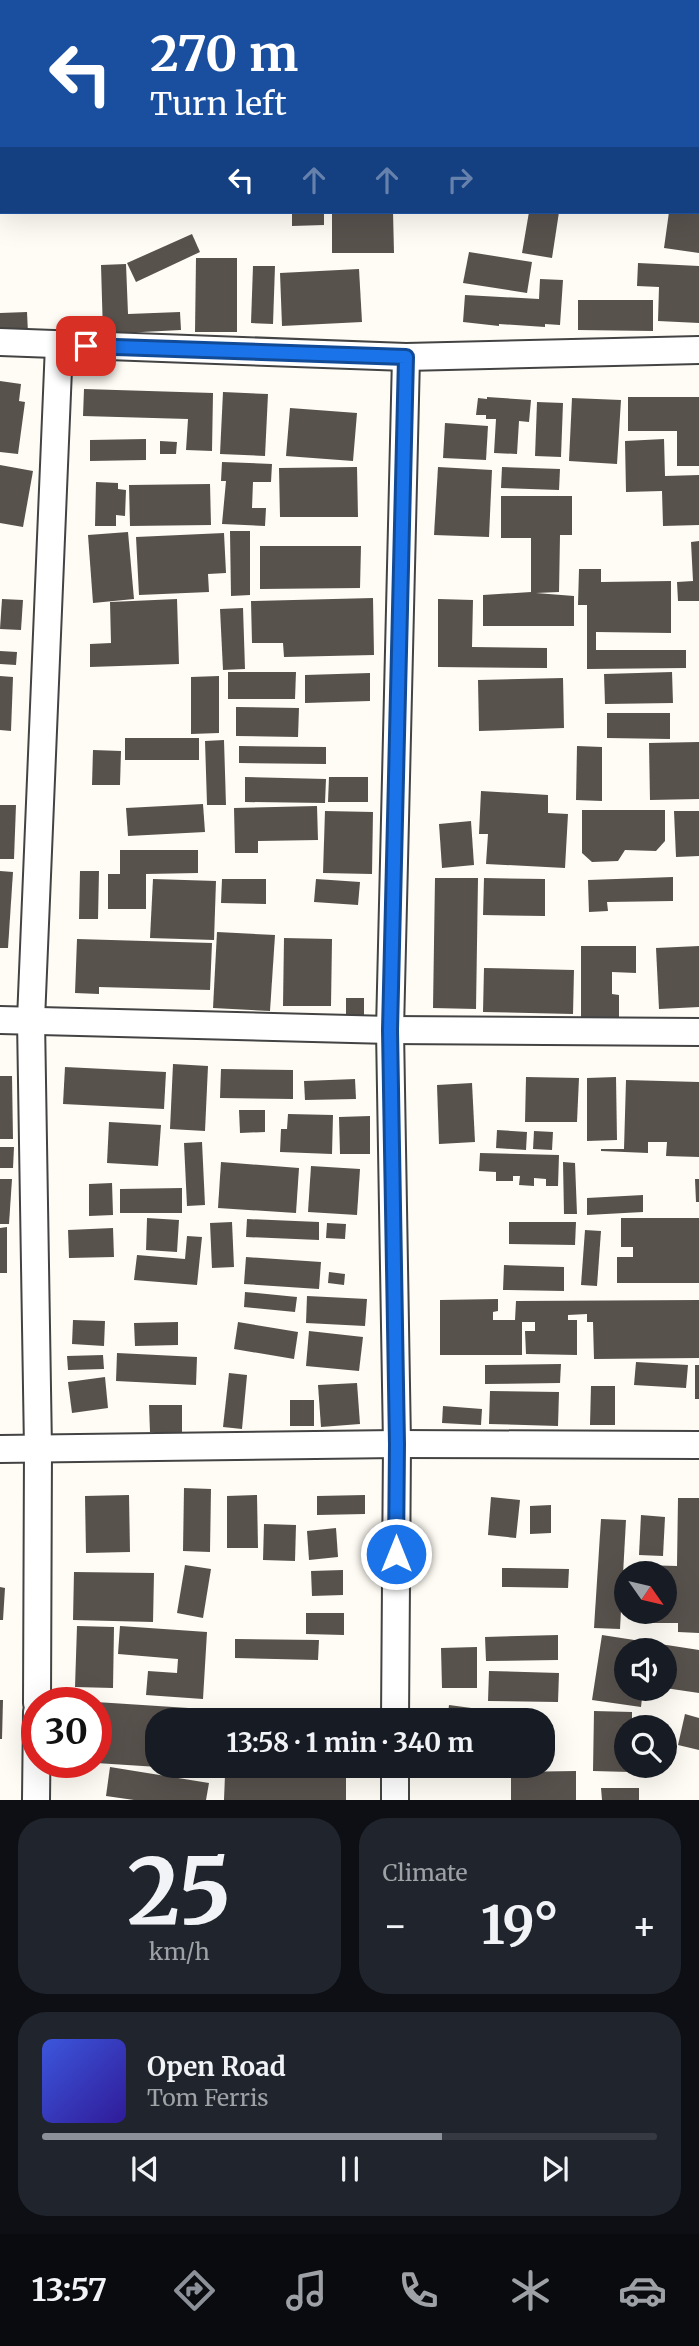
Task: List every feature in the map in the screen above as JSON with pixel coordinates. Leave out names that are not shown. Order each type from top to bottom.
[{"type":"street","points":[[0,342],[406,357],[699,350]]},
{"type":"street","points":[[37,1687],[38,1449],[31,1020],[59,345]]},
{"type":"street","points":[[395,1708],[397,1444],[390,1030],[406,357]]},
{"type":"street","points":[[0,1020],[390,1030],[699,1032]]},
{"type":"street","points":[[0,1449],[397,1444],[699,1445]]},
{"type":"street","points":[[36,1778],[36,1800]]},
{"type":"street","points":[[395,1778],[395,1800]]},
{"type":"building","points":[[292,214],[324,214],[324,225],[292,226]]},
{"type":"building","points":[[332,214],[393,214],[394,253],[332,253]]},
{"type":"building","points":[[529,214],[559,214],[552,258],[522,253]]},
{"type":"building","points":[[669,214],[699,214],[699,253],[664,248]]},
{"type":"building","points":[[192,234],[200,252],[136,282],[127,263]]},
{"type":"building","points":[[469,252],[532,262],[527,293],[463,283]]},
{"type":"building","points":[[196,258],[237,258],[237,332],[195,332]]},
{"type":"building","points":[[638,263],[699,266],[699,323],[658,321],[659,287],[637,286]]},
{"type":"building","points":[[126,264],[128,314],[180,312],[181,330],[103,334],[101,265]]},
{"type":"building","points":[[253,266],[275,266],[273,324],[251,323]]},
{"type":"building","points":[[359,269],[362,322],[282,326],[280,273]]},
{"type":"building","points":[[540,279],[563,280],[560,325],[499,326],[463,322],[465,295],[539,299]]},
{"type":"building","points":[[578,300],[653,300],[653,331],[578,330]]},
{"type":"building","points":[[27,312],[28,333],[0,334],[0,313]]},
{"type":"building","points":[[0,381],[21,384],[19,401],[25,402],[18,454],[0,452]]},
{"type":"building","points":[[84,389],[213,393],[212,451],[186,450],[188,419],[83,416]]},
{"type":"building","points":[[223,392],[268,394],[265,456],[220,454]]},
{"type":"building","points":[[628,397],[699,397],[699,466],[677,466],[677,431],[628,431]]},
{"type":"building","points":[[478,398],[531,400],[529,422],[519,421],[517,454],[494,453],[496,419],[476,415]]},
{"type":"building","points":[[572,398],[621,400],[617,464],[569,461]]},
{"type":"building","points":[[537,402],[563,403],[561,457],[535,456]]},
{"type":"building","points":[[290,408],[357,413],[353,461],[286,456]]},
{"type":"building","points":[[445,423],[488,426],[486,460],[443,458]]},
{"type":"building","points":[[146,439],[146,460],[90,461],[90,440]]},
{"type":"building","points":[[664,439],[665,476],[699,475],[699,525],[663,526],[662,491],[626,492],[625,441]]},
{"type":"building","points":[[160,441],[177,442],[176,454],[160,454]]},
{"type":"building","points":[[222,462],[272,464],[271,482],[253,482],[252,508],[266,508],[265,526],[222,524],[226,481],[221,481]]},
{"type":"building","points":[[0,465],[33,471],[23,527],[0,523]]},
{"type":"building","points":[[357,467],[358,517],[280,517],[279,468]]},
{"type":"building","points":[[438,467],[492,470],[489,537],[434,535]]},
{"type":"building","points":[[502,467],[560,469],[559,490],[501,488]]},
{"type":"building","points":[[96,482],[118,483],[118,489],[126,490],[125,516],[116,515],[116,526],[95,526]]},
{"type":"building","points":[[210,484],[211,525],[130,526],[129,485]]},
{"type":"building","points":[[501,496],[572,496],[572,535],[560,535],[559,592],[536,593],[574,596],[574,626],[483,626],[483,595],[531,592],[531,538],[501,538]]},
{"type":"building","points":[[230,531],[250,531],[250,595],[231,596]]},
{"type":"building","points":[[128,532],[134,599],[93,603],[88,535]]},
{"type":"building","points":[[224,533],[226,573],[208,574],[209,592],[139,595],[136,537]]},
{"type":"building","points":[[699,541],[699,601],[678,601],[677,582],[693,581],[691,542]]},
{"type":"building","points":[[260,546],[361,546],[360,588],[260,589]]},
{"type":"building","points":[[579,569],[601,569],[601,582],[671,581],[671,633],[596,632],[596,650],[686,650],[686,668],[587,669],[587,605],[578,605]]},
{"type":"building","points":[[373,598],[374,655],[284,657],[283,643],[252,643],[251,601]]},
{"type":"building","points":[[2,599],[23,600],[21,630],[0,629]]},
{"type":"building","points":[[177,599],[179,664],[90,667],[90,644],[111,643],[110,602]]},
{"type":"building","points":[[438,599],[473,600],[472,647],[547,648],[547,668],[438,667]]},
{"type":"building","points":[[243,608],[245,669],[223,670],[220,609]]},
{"type":"building","points":[[0,651],[17,652],[16,665],[0,664]]},
{"type":"building","points":[[228,672],[296,672],[295,699],[228,699]]},
{"type":"building","points":[[672,672],[673,703],[605,704],[604,674]]},
{"type":"building","points":[[370,673],[370,701],[305,703],[305,675]]},
{"type":"building","points":[[0,676],[13,677],[11,731],[0,730]]},
{"type":"building","points":[[219,676],[219,733],[191,734],[191,677]]},
{"type":"building","points":[[563,678],[564,728],[479,731],[478,680]]},
{"type":"building","points":[[236,707],[299,708],[298,737],[236,736]]},
{"type":"building","points":[[607,713],[670,713],[670,739],[607,738]]},
{"type":"building","points":[[125,738],[199,738],[199,760],[125,760]]},
{"type":"building","points":[[224,740],[226,805],[207,805],[205,741]]},
{"type":"building","points":[[699,742],[699,799],[650,800],[649,743]]},
{"type":"building","points":[[239,746],[326,747],[326,764],[239,763]]},
{"type":"building","points":[[577,746],[602,747],[602,801],[576,800]]},
{"type":"building","points":[[93,750],[121,751],[120,785],[92,785]]},
{"type":"building","points":[[245,777],[326,779],[325,803],[245,802]]},
{"type":"building","points":[[329,777],[368,777],[368,802],[328,802]]},
{"type":"building","points":[[481,791],[548,795],[548,813],[568,814],[565,868],[486,864],[488,834],[479,834]]},
{"type":"building","points":[[203,804],[205,832],[128,836],[126,808]]},
{"type":"building","points":[[0,805],[16,805],[14,859],[0,859]]},
{"type":"building","points":[[317,806],[318,840],[258,841],[258,853],[235,853],[234,808]]},
{"type":"building","points":[[582,810],[665,810],[665,841],[656,851],[625,850],[618,861],[592,862],[582,853]]},
{"type":"building","points":[[325,811],[373,812],[372,874],[323,873]]},
{"type":"building","points":[[674,811],[699,811],[699,856],[676,857]]},
{"type":"building","points":[[471,821],[474,865],[442,868],[439,824]]},
{"type":"building","points":[[120,850],[198,850],[198,873],[146,874],[146,909],[108,909],[108,874],[120,874]]},
{"type":"building","points":[[0,871],[13,872],[8,948],[0,948]]},
{"type":"building","points":[[80,871],[99,871],[98,919],[79,919]]},
{"type":"building","points":[[673,877],[673,901],[607,902],[608,911],[589,912],[588,880]]},
{"type":"building","points":[[435,878],[478,878],[476,1009],[433,1008]]},
{"type":"building","points":[[484,878],[545,879],[545,916],[483,915]]},
{"type":"building","points":[[153,879],[216,881],[214,940],[150,938]]},
{"type":"building","points":[[222,879],[266,879],[266,904],[221,903]]},
{"type":"building","points":[[316,879],[360,882],[358,905],[314,902]]},
{"type":"building","points":[[217,932],[275,935],[270,1011],[213,1008]]},
{"type":"building","points":[[284,938],[332,939],[331,1006],[283,1006]]},
{"type":"building","points":[[77,939],[212,943],[210,990],[99,987],[99,994],[75,993]]},
{"type":"building","points":[[581,946],[636,946],[636,973],[612,972],[612,994],[619,995],[619,1022],[581,1022]]},
{"type":"building","points":[[699,946],[699,1007],[659,1009],[656,948]]},
{"type":"building","points":[[484,968],[574,970],[573,1014],[483,1012]]},
{"type":"building","points":[[346,998],[364,998],[364,1015],[346,1015]]},
{"type":"building","points":[[173,1064],[208,1066],[205,1131],[170,1129]]},
{"type":"building","points":[[65,1067],[166,1072],[164,1109],[63,1104]]},
{"type":"building","points":[[221,1069],[293,1070],[293,1099],[220,1098]]},
{"type":"building","points":[[0,1076],[12,1076],[13,1139],[0,1139]]},
{"type":"building","points":[[526,1077],[579,1078],[577,1122],[525,1122]]},
{"type":"building","points":[[616,1077],[617,1140],[587,1141],[587,1078]]},
{"type":"building","points":[[355,1079],[356,1099],[305,1100],[304,1081]]},
{"type":"building","points":[[626,1080],[699,1082],[699,1157],[666,1156],[667,1142],[648,1142],[648,1153],[601,1151],[624,1149]]},
{"type":"building","points":[[472,1083],[475,1142],[439,1144],[437,1085]]},
{"type":"building","points":[[239,1110],[265,1110],[265,1132],[240,1133]]},
{"type":"building","points":[[288,1114],[333,1115],[332,1154],[280,1152],[281,1129],[287,1129]]},
{"type":"building","points":[[370,1116],[370,1154],[340,1154],[339,1117]]},
{"type":"building","points":[[109,1122],[161,1125],[158,1166],[107,1163]]},
{"type":"building","points":[[497,1130],[527,1132],[526,1150],[496,1148]]},
{"type":"building","points":[[534,1131],[553,1132],[552,1150],[533,1149]]},
{"type":"building","points":[[202,1142],[205,1205],[187,1206],[184,1143]]},
{"type":"building","points":[[0,1147],[14,1147],[13,1168],[0,1168]]},
{"type":"building","points":[[480,1153],[559,1155],[558,1186],[546,1186],[546,1179],[534,1178],[534,1186],[519,1185],[520,1176],[513,1176],[513,1181],[496,1181],[496,1172],[479,1171]]},
{"type":"building","points":[[221,1162],[299,1168],[296,1213],[218,1208]]},
{"type":"building","points":[[563,1162],[575,1163],[577,1214],[564,1214]]},
{"type":"building","points":[[311,1166],[360,1169],[357,1215],[308,1212]]},
{"type":"building","points":[[0,1179],[12,1179],[9,1224],[0,1224]]},
{"type":"building","points":[[695,1179],[699,1179],[699,1202],[696,1202]]},
{"type":"building","points":[[112,1183],[113,1215],[89,1216],[89,1184]]},
{"type":"building","points":[[182,1188],[182,1213],[120,1213],[120,1189]]},
{"type":"building","points":[[643,1195],[643,1212],[587,1215],[587,1198]]},
{"type":"building","points":[[147,1218],[179,1220],[177,1252],[146,1250]]},
{"type":"building","points":[[621,1218],[699,1218],[699,1283],[617,1283],[617,1257],[633,1257],[633,1247],[621,1247]]},
{"type":"building","points":[[247,1219],[319,1222],[319,1240],[246,1237]]},
{"type":"building","points":[[232,1222],[234,1267],[212,1268],[210,1223]]},
{"type":"building","points":[[509,1222],[576,1222],[575,1245],[509,1244]]},
{"type":"building","points":[[327,1223],[346,1224],[345,1239],[326,1238]]},
{"type":"building","points":[[7,1227],[7,1273],[0,1273],[0,1228]]},
{"type":"building","points":[[113,1228],[114,1257],[69,1258],[68,1230]]},
{"type":"building","points":[[585,1230],[601,1231],[597,1286],[581,1285]]},
{"type":"building","points":[[187,1236],[202,1237],[197,1285],[134,1280],[137,1255],[185,1259]]},
{"type":"building","points":[[246,1257],[321,1262],[319,1289],[244,1284]]},
{"type":"building","points":[[504,1265],[564,1267],[564,1291],[503,1290]]},
{"type":"building","points":[[329,1272],[345,1274],[344,1285],[328,1283]]},
{"type":"building","points":[[245,1292],[297,1297],[295,1312],[244,1307]]},
{"type":"building","points":[[307,1296],[367,1299],[365,1326],[306,1323]]},
{"type":"building","points":[[498,1299],[498,1311],[493,1312],[493,1320],[515,1320],[516,1301],[699,1300],[699,1358],[594,1359],[593,1322],[587,1322],[587,1314],[568,1315],[568,1320],[577,1320],[577,1355],[526,1354],[525,1331],[535,1331],[535,1322],[522,1322],[522,1355],[440,1355],[440,1300]]},
{"type":"building","points":[[73,1320],[105,1321],[104,1346],[72,1344]]},
{"type":"building","points":[[178,1322],[178,1345],[135,1346],[134,1323]]},
{"type":"building","points":[[238,1322],[298,1332],[294,1359],[234,1349]]},
{"type":"building","points":[[309,1331],[363,1337],[359,1371],[306,1366]]},
{"type":"building","points":[[117,1353],[197,1357],[196,1385],[116,1381]]},
{"type":"building","points":[[103,1355],[104,1369],[68,1370],[67,1356]]},
{"type":"building","points":[[636,1362],[688,1365],[686,1388],[634,1385]]},
{"type":"building","points":[[561,1364],[560,1383],[485,1384],[485,1365]]},
{"type":"building","points":[[695,1365],[699,1365],[699,1399],[695,1399]]},
{"type":"building","points":[[229,1373],[247,1375],[242,1429],[223,1427]]},
{"type":"building","points":[[105,1377],[108,1408],[72,1413],[68,1382]]},
{"type":"building","points":[[357,1383],[360,1424],[321,1427],[318,1385]]},
{"type":"building","points":[[591,1386],[615,1386],[615,1425],[590,1425]]},
{"type":"building","points":[[490,1391],[559,1392],[558,1426],[489,1424]]},
{"type":"building","points":[[290,1400],[314,1400],[314,1426],[290,1426]]},
{"type":"building","points":[[149,1405],[182,1405],[182,1432],[150,1432]]},
{"type":"building","points":[[443,1406],[482,1409],[481,1425],[442,1423]]},
{"type":"building","points":[[184,1488],[211,1489],[210,1552],[183,1551]]},
{"type":"building","points":[[129,1495],[130,1552],[86,1553],[85,1496]]},
{"type":"building","points":[[257,1495],[258,1548],[227,1548],[227,1496]]},
{"type":"building","points":[[365,1495],[365,1514],[317,1515],[317,1496]]},
{"type":"building","points":[[491,1497],[520,1500],[516,1538],[488,1535]]},
{"type":"building","points":[[678,1498],[699,1498],[699,1633],[678,1632]]},
{"type":"building","points":[[551,1505],[551,1533],[530,1534],[530,1506]]},
{"type":"building","points":[[641,1515],[665,1517],[663,1556],[639,1555]]},
{"type":"building","points":[[601,1519],[626,1520],[624,1561],[614,1561],[614,1624],[620,1624],[620,1629],[594,1628]]},
{"type":"building","points":[[264,1524],[296,1525],[295,1561],[263,1560]]},
{"type":"building","points":[[336,1528],[338,1557],[309,1560],[307,1531]]},
{"type":"building","points":[[185,1565],[211,1569],[203,1618],[177,1613]]},
{"type":"building","points":[[502,1568],[569,1569],[568,1588],[502,1587]]},
{"type":"building","points":[[343,1570],[343,1595],[312,1596],[311,1571]]},
{"type":"building","points":[[74,1572],[154,1573],[153,1622],[73,1620]]},
{"type":"building","points":[[0,1587],[5,1588],[3,1620],[0,1620]]},
{"type":"building","points":[[306,1613],[344,1613],[344,1635],[306,1634]]},
{"type":"building","points":[[77,1626],[114,1627],[113,1688],[75,1687]]},
{"type":"building","points":[[120,1626],[207,1632],[203,1699],[146,1695],[148,1671],[177,1673],[178,1659],[118,1654]]},
{"type":"building","points":[[558,1635],[558,1660],[486,1661],[485,1637]]},
{"type":"building","points":[[602,1635],[621,1638],[614,1638],[614,1701],[642,1701],[641,1707],[592,1700]]},
{"type":"building","points":[[235,1639],[319,1640],[318,1660],[235,1658]]},
{"type":"building","points":[[477,1647],[477,1688],[442,1688],[441,1648]]},
{"type":"building","points":[[677,1647],[699,1650],[699,1693],[677,1690]]},
{"type":"building","points":[[489,1671],[559,1673],[558,1702],[488,1701]]},
{"type":"building","points":[[0,1700],[3,1700],[2,1739],[0,1739]]},
{"type":"building","points":[[112,1703],[189,1708],[145,1708],[145,1766],[112,1764]]},
{"type":"building","points":[[449,1705],[471,1708],[449,1708]]},
{"type":"building","points":[[594,1711],[632,1712],[632,1715],[614,1715],[614,1772],[593,1771]]},
{"type":"building","points":[[685,1714],[699,1718],[699,1750],[678,1745]]},
{"type":"building","points":[[112,1767],[145,1773],[145,1778],[178,1778],[209,1783],[206,1800],[134,1800],[106,1796],[108,1778],[112,1778]]},
{"type":"building","points":[[555,1771],[576,1771],[576,1800],[511,1800],[511,1778],[555,1778]]},
{"type":"building","points":[[225,1778],[346,1778],[346,1800],[224,1800]]},
{"type":"building","points":[[601,1788],[639,1788],[639,1800],[602,1800]]},
{"type":"route","points":[[86,346],[406,357],[390,1030],[397,1444],[396,1554]]}]
